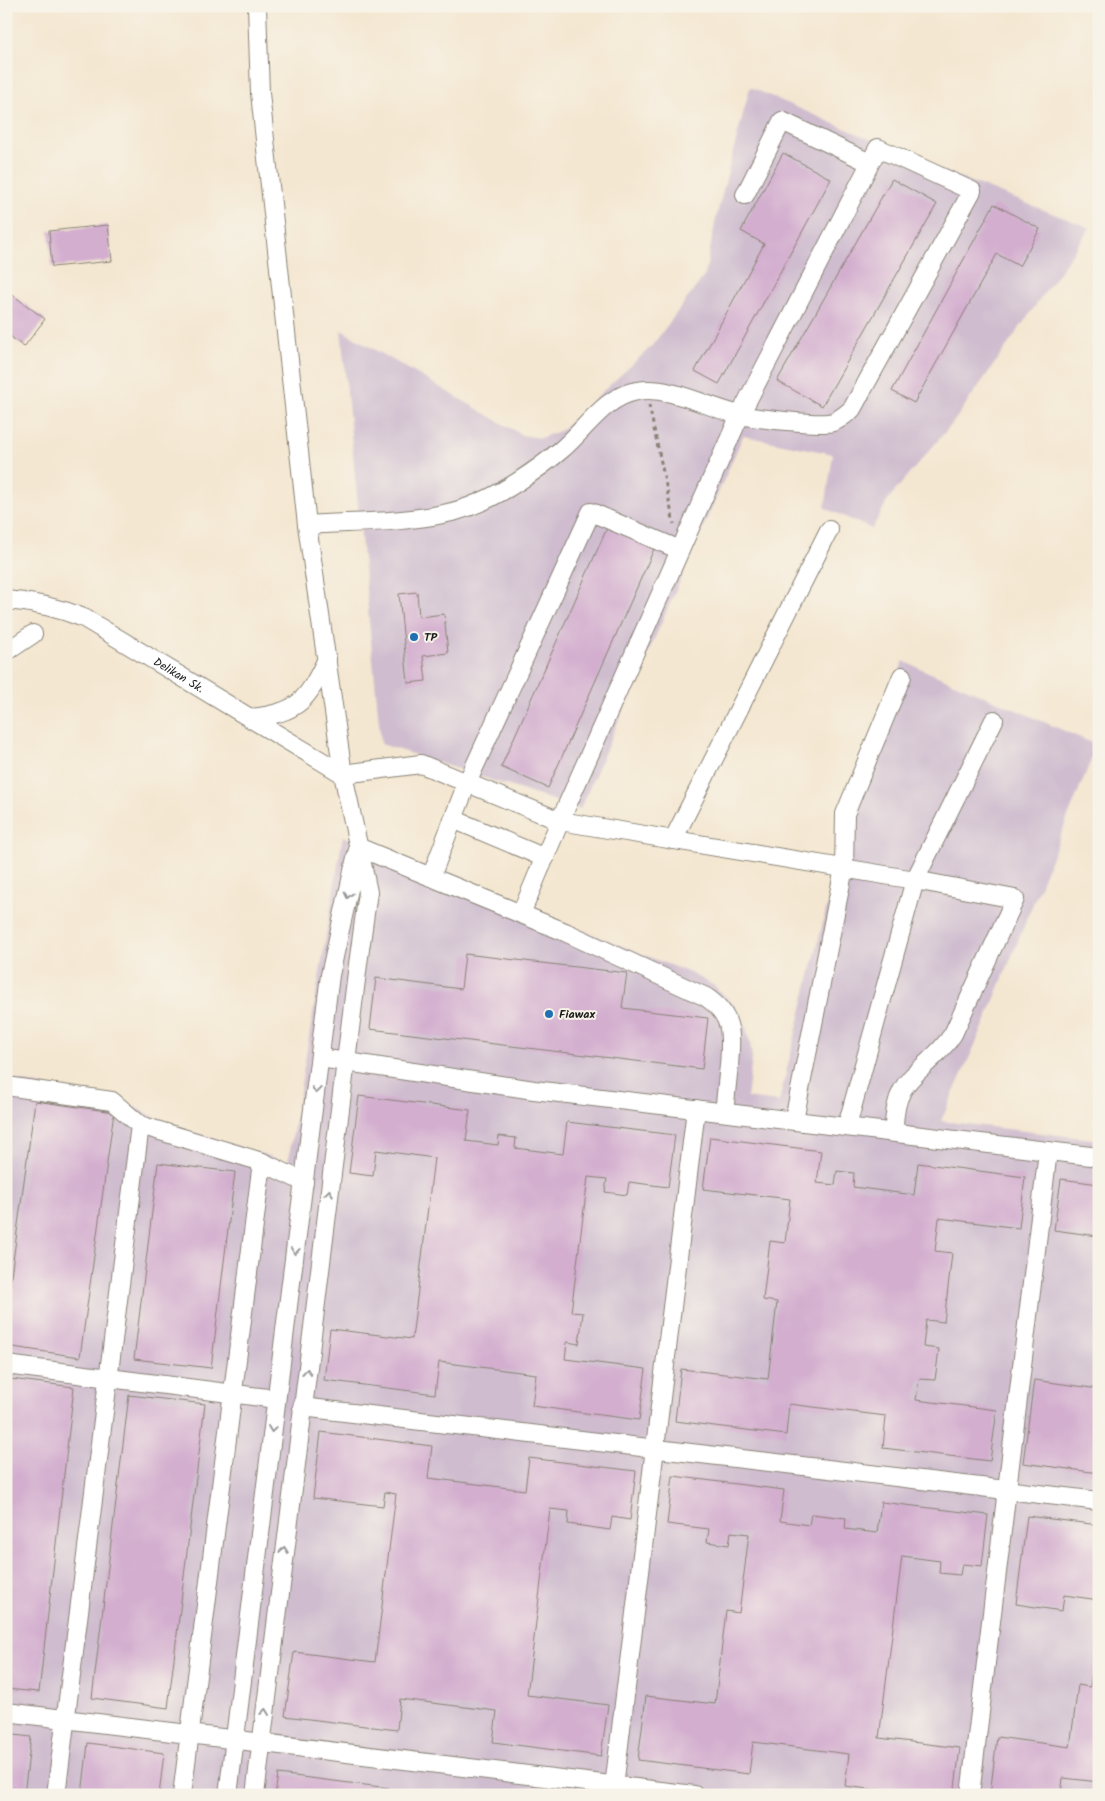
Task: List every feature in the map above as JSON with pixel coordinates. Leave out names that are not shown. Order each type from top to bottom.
[{"type":"street","points":[[254,1795],[368,892],[343,774],[307,525],[260,93],[257,6]]},
{"type":"street","points":[[745,195],[782,122],[870,163]]},
{"type":"street","points":[[307,525],[426,517],[459,510],[475,504],[504,490],[537,469],[561,450],[612,401],[624,395],[645,390],[664,392],[740,415],[818,424],[834,422],[852,409],[972,191],[878,148],[740,415],[560,821],[521,914]]},
{"type":"street","points":[[430,877],[467,783],[591,512],[680,550]]},
{"type":"street","points":[[673,840],[829,530]]},
{"type":"street","name":"Delikan Sk.","points":[[6,600],[44,604],[84,618],[343,774]]},
{"type":"street","points":[[6,652],[33,634]]},
{"type":"street","points":[[250,718],[276,715],[301,702],[312,689],[327,660]]},
{"type":"street","points":[[794,1120],[844,868],[845,814],[902,676]]},
{"type":"street","points":[[846,1126],[915,880],[994,720]]},
{"type":"street","points":[[343,774],[421,764],[560,821],[915,880],[1016,899],[953,1034],[939,1052],[913,1074],[900,1092],[894,1112],[894,1132]]},
{"type":"street","points":[[453,819],[545,858]]},
{"type":"street","points":[[358,847],[565,932],[714,1002],[725,1016],[731,1038],[724,1112]]},
{"type":"street","points":[[228,1795],[330,975],[358,847]]},
{"type":"street","points":[[320,1058],[534,1090],[1099,1157]]},
{"type":"street","points":[[6,1086],[112,1101],[140,1125],[262,1162],[304,1182]]},
{"type":"street","points":[[614,1790],[696,1109]]},
{"type":"street","points":[[56,1795],[140,1125]]},
{"type":"street","points":[[970,1795],[1048,1151]]},
{"type":"street","points":[[182,1795],[262,1162]]},
{"type":"street","points":[[6,1365],[276,1399]]},
{"type":"street","points":[[302,1407],[1099,1501]]},
{"type":"street","points":[[6,1712],[261,1742],[614,1790],[694,1795]]},
{"type":"path","points":[[645,390],[680,550]]},
{"type":"shaded area","points":[[750,87],[936,168],[1090,228],[952,424],[889,498],[872,529],[825,508],[833,454],[743,436],[580,809],[381,744],[341,330],[522,435],[540,438],[560,431],[651,347],[705,275],[717,214]]},
{"type":"shaded area","points":[[903,661],[1097,745],[984,1025],[941,1121],[1099,1140],[1099,1795],[6,1795],[6,1078],[129,1105],[186,1130],[288,1162],[343,836],[690,973],[713,985],[733,1004],[746,1028],[752,1058],[747,1098],[779,1102],[840,853]]},
{"type":"building","points":[[783,153],[831,179],[719,384],[695,371],[764,244],[741,231]]},
{"type":"building","points":[[892,179],[937,204],[822,406],[777,381]]},
{"type":"building","points":[[994,204],[1040,229],[1019,266],[997,254],[914,403],[892,391]]},
{"type":"building","points":[[108,225],[112,261],[52,267],[49,231]]},
{"type":"building","points":[[6,290],[45,319],[24,347],[6,333]]},
{"type":"building","points":[[607,528],[654,549],[548,788],[501,767]]},
{"type":"building","points":[[417,592],[419,617],[444,614],[448,653],[423,656],[426,681],[408,683],[399,594]]},
{"type":"building","points":[[465,954],[627,973],[622,1008],[708,1018],[702,1069],[370,1029],[376,978],[461,989]]},
{"type":"building","points":[[359,1096],[470,1110],[466,1141],[498,1145],[499,1136],[516,1138],[515,1148],[563,1154],[567,1122],[675,1135],[668,1187],[629,1182],[627,1195],[605,1192],[607,1179],[588,1177],[571,1312],[583,1313],[579,1344],[567,1342],[565,1359],[646,1369],[639,1420],[532,1406],[536,1374],[439,1362],[435,1394],[324,1380],[330,1329],[412,1339],[434,1158],[376,1150],[373,1176],[349,1173]]},
{"type":"building","points":[[35,1101],[114,1112],[80,1357],[6,1346],[6,1312]]},
{"type":"building","points":[[710,1137],[821,1151],[817,1183],[835,1185],[837,1171],[854,1173],[853,1187],[914,1195],[918,1163],[1025,1177],[1019,1228],[939,1218],[935,1251],[952,1253],[944,1322],[926,1320],[923,1347],[939,1349],[935,1380],[919,1379],[916,1400],[997,1410],[990,1461],[883,1448],[886,1416],[789,1404],[786,1435],[675,1421],[681,1369],[768,1379],[777,1302],[763,1300],[770,1241],[785,1243],[790,1199],[703,1189]]},
{"type":"building","points":[[158,1163],[235,1172],[211,1368],[134,1359]]},
{"type":"building","points":[[1061,1179],[1099,1184],[1099,1248],[1096,1248],[1098,1236],[1054,1230]]},
{"type":"building","points":[[11,1379],[74,1387],[39,1692],[6,1689],[6,1418]]},
{"type":"building","points":[[1034,1380],[1099,1389],[1099,1473],[1023,1463]]},
{"type":"building","points":[[129,1395],[205,1404],[168,1708],[92,1698]]},
{"type":"building","points":[[321,1432],[432,1446],[428,1478],[525,1490],[529,1458],[636,1471],[630,1520],[612,1517],[610,1530],[568,1524],[569,1511],[550,1509],[527,1695],[608,1705],[601,1756],[493,1742],[497,1711],[400,1699],[397,1730],[285,1716],[294,1652],[375,1662],[396,1494],[385,1492],[383,1506],[313,1498]]},
{"type":"building","points":[[673,1476],[784,1490],[780,1521],[809,1525],[811,1514],[846,1518],[845,1529],[877,1533],[881,1502],[988,1515],[982,1566],[962,1564],[960,1575],[939,1573],[940,1561],[902,1556],[879,1738],[960,1748],[954,1795],[916,1795],[845,1786],[849,1754],[753,1742],[749,1774],[638,1760],[646,1696],[715,1704],[726,1611],[739,1613],[749,1534],[731,1532],[729,1545],[707,1542],[709,1529],[667,1524]]},
{"type":"building","points":[[1027,1516],[1099,1525],[1099,1600],[1064,1595],[1062,1611],[1016,1604]]},
{"type":"building","points":[[1098,1633],[1099,1782],[1063,1778],[1061,1795],[990,1795],[997,1737],[1070,1747],[1078,1685],[1090,1687]]},
{"type":"building","points":[[6,1734],[31,1737],[24,1795],[6,1795]]},
{"type":"building","points":[[88,1743],[164,1753],[159,1795],[82,1795]]},
{"type":"building","points":[[278,1774],[389,1788],[388,1795],[275,1795]]},
{"type":"place","name":"TP","points":[[414,637]]},
{"type":"place","name":"Fiawax","points":[[549,1014]]}]
